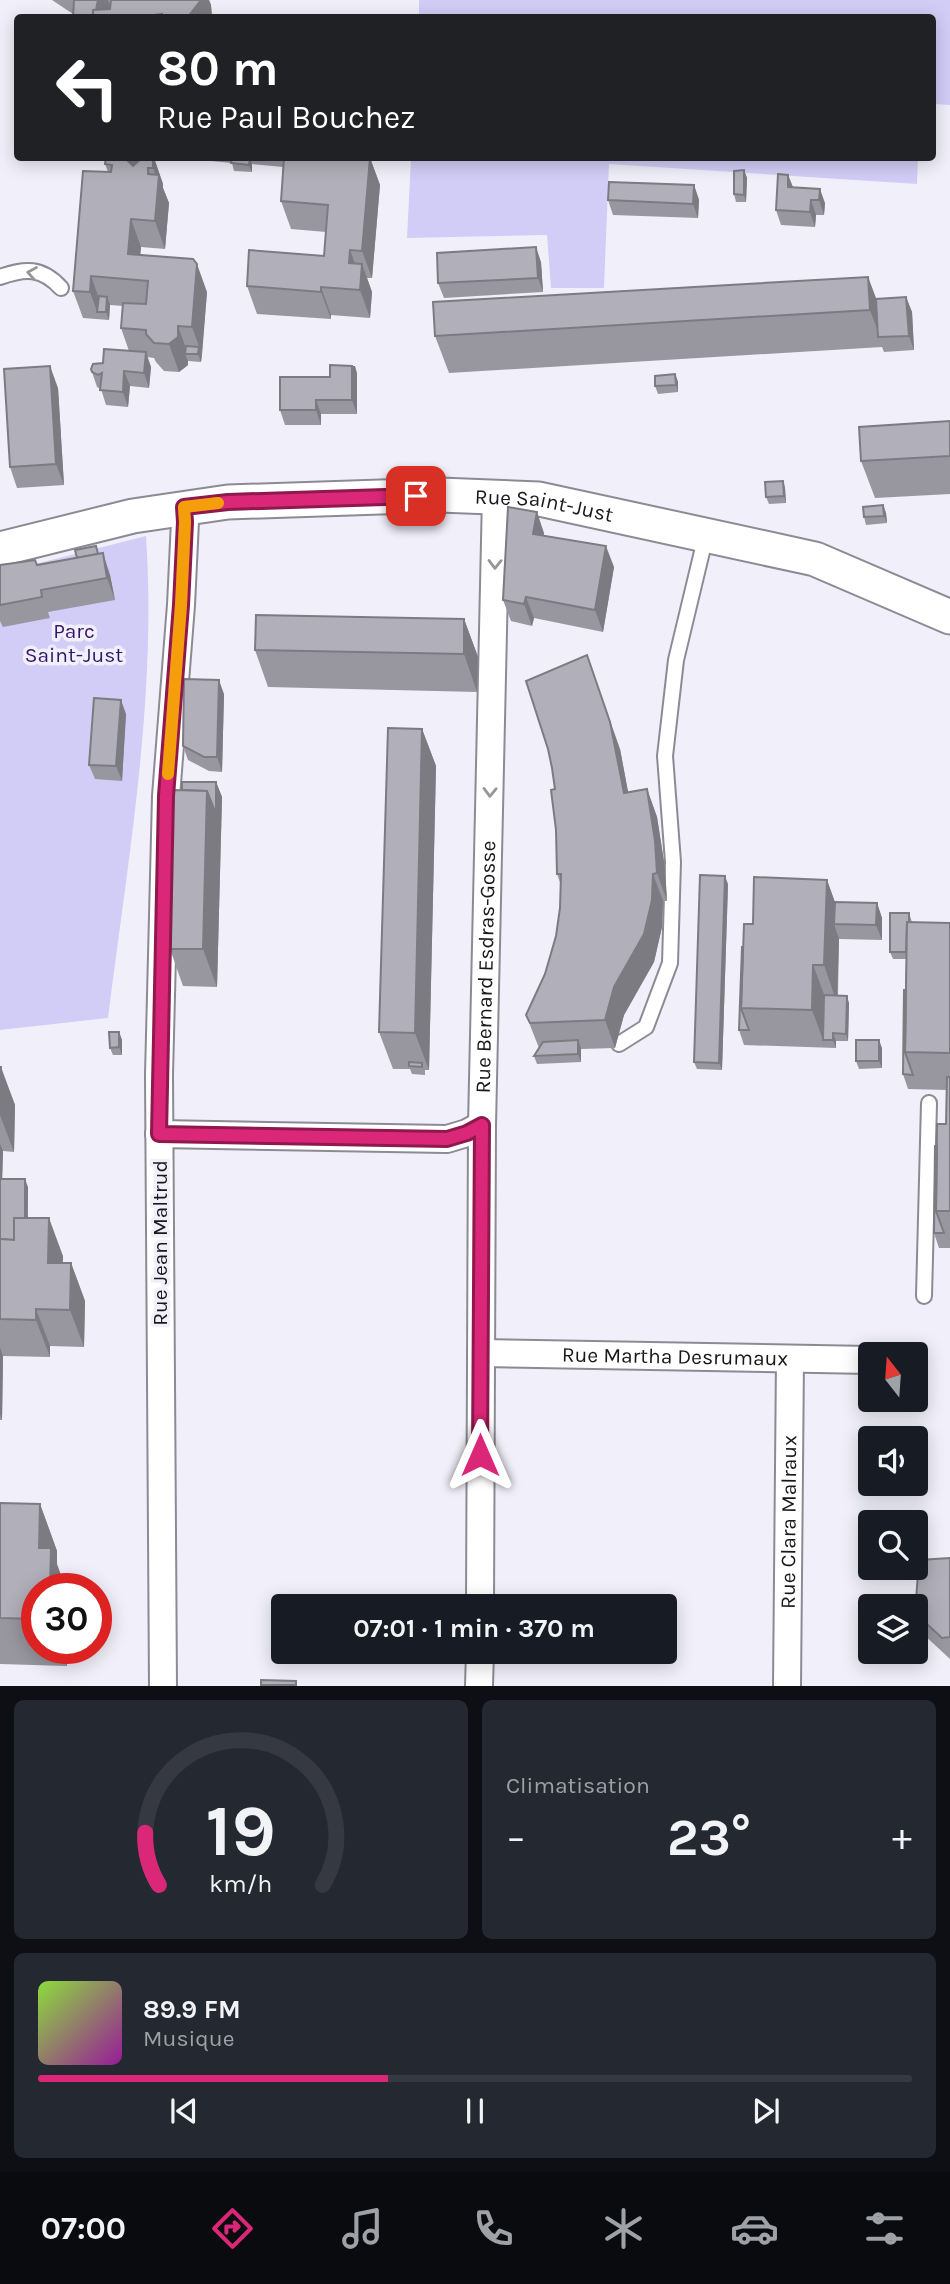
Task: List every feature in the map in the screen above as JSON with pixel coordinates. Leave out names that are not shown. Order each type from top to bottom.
[{"type":"street","name":"Rue Saint-Just","points":[[0,549],[133,516],[228,502],[440,495],[539,499],[816,559],[950,617]]},
{"type":"street","name":"Rue Bernard Esdras-Gosse","points":[[480,1594],[482,1125],[496,496]]},
{"type":"street","name":"Rue Jean Maltrud","points":[[163,1685],[159,1134],[166,796],[181,605],[184,507]]},
{"type":"street","points":[[159,1134],[447,1139],[482,1125]]},
{"type":"street","name":"Rue Martha Desrumaux","points":[[481,1353],[858,1360]]},
{"type":"street","name":"Rue Clara Malraux","points":[[787,1685],[790,1359]]},
{"type":"street","points":[[479,1685],[480,1664]]},
{"type":"lane","points":[[0,276],[32,270],[52,279],[61,288]]},
{"type":"lane","points":[[619,1044],[646,1027],[670,963],[673,862],[665,756],[676,660],[706,534]]},
{"type":"lane","points":[[924,1296],[929,1103]]},
{"type":"green space","points":[[419,0],[950,0],[950,105],[936,104],[936,14],[419,14]]},
{"type":"green space","points":[[411,161],[918,161],[917,184],[609,164],[604,288],[551,288],[547,235],[407,238]]},
{"type":"green space","name":"Parc Saint-Just","points":[[146,536],[148,657],[144,717],[132,838],[108,1018],[0,1030],[0,573]]},
{"type":"building","points":[[74,0],[98,0],[93,14],[73,14]]},
{"type":"building","points":[[111,0],[201,0],[190,14],[93,14],[93,10],[110,9]]},
{"type":"building","points":[[106,161],[128,161],[133,166],[139,161],[153,161],[153,168],[148,168],[148,174],[159,175],[155,221],[131,219],[128,254],[193,259],[197,264],[192,327],[178,326],[178,337],[169,344],[154,343],[146,330],[121,328],[123,303],[146,304],[148,281],[91,276],[90,292],[73,291],[83,171],[111,172],[112,165],[105,164]]},
{"type":"building","points":[[231,161],[250,161],[249,165]]},
{"type":"building","points":[[284,161],[370,161],[362,251],[350,250],[349,263],[362,264],[360,290],[321,287],[321,292],[247,286],[249,250],[324,256],[328,205],[281,201]]},
{"type":"building","points":[[744,170],[744,195],[734,194],[734,171]]},
{"type":"building","points":[[778,174],[788,175],[788,187],[820,189],[819,200],[811,200],[810,212],[776,210]]},
{"type":"building","points":[[609,182],[694,185],[693,204],[608,200]]},
{"type":"building","points":[[536,247],[538,278],[438,283],[437,253]]},
{"type":"building","points":[[868,277],[870,310],[435,336],[433,302]]},
{"type":"building","points":[[99,296],[107,297],[106,312],[97,312]]},
{"type":"building","points":[[906,297],[909,336],[878,337],[876,299]]},
{"type":"building","points":[[186,346],[199,347],[198,354],[185,354]]},
{"type":"building","points":[[104,349],[146,352],[144,373],[124,371],[123,392],[100,390],[102,373],[98,375],[92,372],[93,364],[103,363]]},
{"type":"building","points":[[330,365],[352,366],[352,400],[316,400],[316,410],[280,410],[280,377],[330,377]]},
{"type":"building","points":[[50,366],[56,464],[10,467],[4,369]]},
{"type":"building","points":[[675,374],[676,385],[655,386],[655,376]]},
{"type":"building","points":[[950,421],[950,456],[861,461],[859,427]]},
{"type":"building","points":[[783,481],[784,496],[766,497],[765,482]]},
{"type":"building","points":[[883,505],[884,516],[864,517],[863,507]]},
{"type":"building","points":[[508,507],[537,512],[533,534],[606,546],[595,610],[526,597],[524,604],[503,600]]},
{"type":"building","points":[[96,546],[98,554],[77,558],[75,550]]},
{"type":"building","points":[[103,553],[107,578],[41,590],[42,597],[0,605],[0,565],[35,560],[37,565]]},
{"type":"building","points":[[256,615],[464,619],[464,654],[255,650]]},
{"type":"building","points":[[587,655],[610,722],[624,793],[647,789],[657,873],[653,874],[652,900],[644,934],[614,987],[605,1020],[530,1023],[526,1015],[545,974],[556,936],[561,874],[557,874],[552,768],[526,681]]},
{"type":"building","points":[[184,679],[219,680],[217,757],[204,757],[183,746]]},
{"type":"building","points":[[94,698],[121,700],[116,766],[89,765]]},
{"type":"building","points":[[388,728],[422,729],[415,1033],[379,1032]]},
{"type":"building","points":[[182,782],[216,782],[216,814],[207,791],[182,790]]},
{"type":"building","points":[[173,790],[207,791],[203,949],[170,949]]},
{"type":"building","points":[[700,875],[725,876],[719,1063],[694,1062]]},
{"type":"building","points":[[754,877],[827,880],[824,965],[813,965],[812,1010],[741,1008],[744,924],[753,924]]},
{"type":"building","points":[[835,902],[877,903],[876,925],[834,924]]},
{"type":"building","points":[[890,913],[909,913],[906,952],[890,952]]},
{"type":"building","points":[[907,922],[950,923],[950,1053],[905,1052]]},
{"type":"building","points":[[742,947],[741,1008],[749,1030],[739,1030]]},
{"type":"building","points":[[904,990],[905,1052],[913,1075],[903,1074]]},
{"type":"building","points":[[824,995],[847,996],[846,1034],[833,1033],[833,1040],[823,1040]]},
{"type":"building","points":[[109,1032],[119,1032],[119,1047],[110,1048]]},
{"type":"building","points":[[578,1040],[578,1054],[534,1056],[543,1042]]},
{"type":"building","points":[[856,1040],[879,1040],[879,1061],[856,1061]]},
{"type":"building","points":[[409,1062],[422,1063],[422,1067],[409,1066]]},
{"type":"building","points":[[947,1077],[950,1077],[950,1211],[936,1211],[937,1124],[946,1124]]},
{"type":"building","points":[[935,1146],[936,1211],[944,1233],[934,1233]]},
{"type":"building","points":[[0,1179],[25,1179],[25,1218],[14,1218],[14,1240],[0,1239]]},
{"type":"building","points":[[14,1218],[49,1218],[48,1263],[71,1263],[70,1310],[36,1309],[36,1320],[0,1319],[0,1239],[14,1240]]},
{"type":"building","points":[[0,1503],[40,1504],[39,1548],[51,1548],[50,1573],[21,1573],[21,1619],[0,1618]]},
{"type":"building","points":[[950,1558],[950,1637],[942,1638],[928,1625],[928,1594],[916,1594],[917,1580],[928,1580],[928,1559]]},
{"type":"building","points":[[261,1680],[296,1681],[296,1685],[261,1685]]},
{"type":"slow traffic","points":[[168,774],[181,605],[184,507],[218,503]]},
{"type":"route","points":[[416,496],[228,502],[184,507],[181,605],[166,796],[159,1134],[447,1139],[482,1125],[480,1455]]}]
